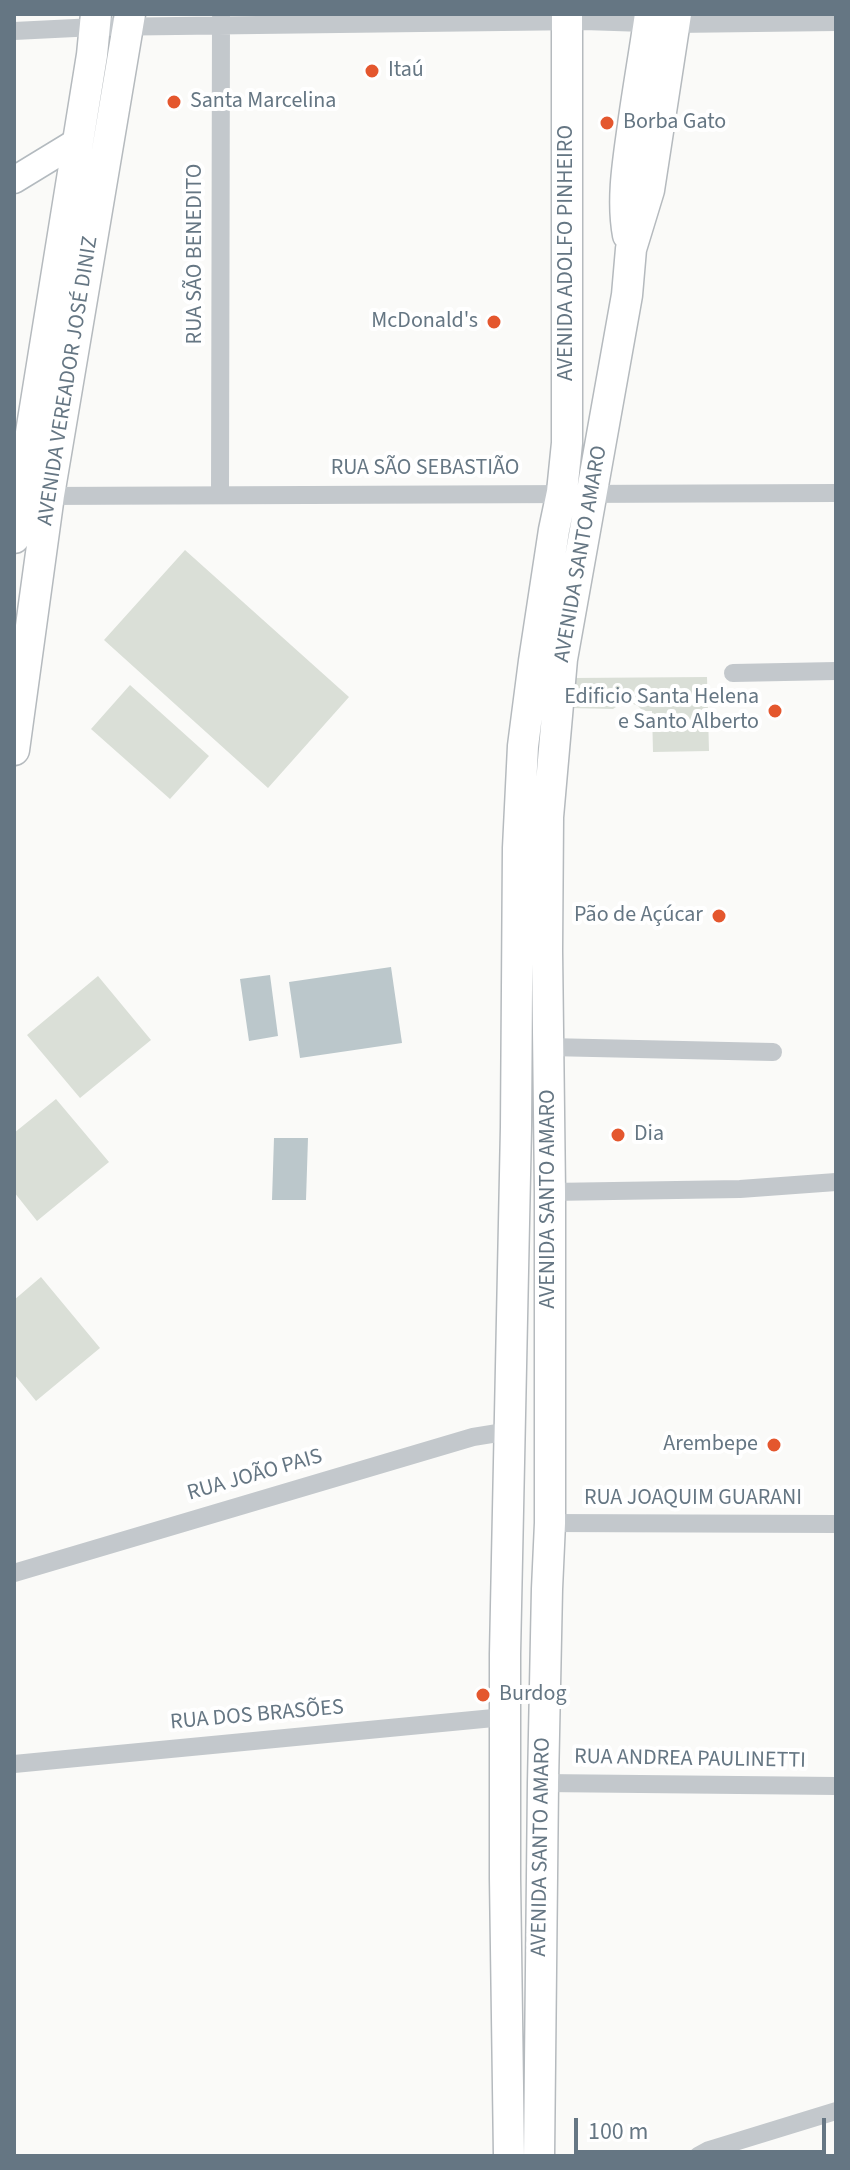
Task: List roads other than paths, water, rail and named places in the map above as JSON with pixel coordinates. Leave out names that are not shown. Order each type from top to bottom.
[{"type":"main road","name":"AVENIDA ADOLFO PINHEIRO","points":[[562,492],[567,443],[568,363],[567,18]]},
{"type":"main road","name":"AVENIDA SANTO AMARO","points":[[539,2156],[543,1783],[550,1523],[548,817],[562,659],[627,295],[631,249],[649,190],[662,18]]},
{"type":"main road","name":"AVENIDA VEREADOR JOSÉ DINIZ","points":[[14,750],[28,496],[96,21]]},
{"type":"main road","name":"AVENIDA VEREADOR JOSÉ DINIZ","points":[[14,538],[28,496],[130,21]]},
{"type":"main road","name":"AVENIDA SANTO AMARO","points":[[509,2156],[504,1717],[516,1127],[518,848],[523,746],[540,617],[562,492]]},
{"type":"street","points":[[14,31],[96,21],[662,18],[836,22]]},
{"type":"street","name":"RUA SÃO BENEDITO","points":[[220,495],[221,20]]},
{"type":"street","points":[[14,180],[78,141]]},
{"type":"street","name":"RUA SÃO SEBASTIÃO","points":[[28,496],[836,493]]},
{"type":"street","points":[[733,673],[836,671]]},
{"type":"street","points":[[548,1047],[773,1052]]},
{"type":"street","points":[[550,1192],[740,1189],[836,1182]]},
{"type":"street","name":"RUA JOÃO PAIS","points":[[14,1573],[473,1437],[510,1431]]},
{"type":"street","name":"RUA JOAQUIM GUARANI","points":[[550,1523],[836,1524]]},
{"type":"street","name":"RUA DOS BRASÕES","points":[[14,1764],[504,1717]]},
{"type":"street","name":"RUA ANDREA PAULINETTI","points":[[543,1783],[836,1786]]},
{"type":"street","points":[[698,2156],[836,2111]]},
{"type":"place","name":"Itaú","points":[[372,71]]},
{"type":"place","name":"Santa Marcelina","points":[[174,102]]},
{"type":"place","name":"Borba Gato","points":[[607,123]]},
{"type":"place","name":"McDonald's","points":[[494,322]]},
{"type":"place","name":"Edificio Santa Helena e Santo Alberto","points":[[775,711]]},
{"type":"place","name":"Pão de Açúcar","points":[[719,916]]},
{"type":"place","name":"Dia","points":[[618,1135]]},
{"type":"place","name":"Arembepe","points":[[774,1445]]},
{"type":"place","name":"Burdog","points":[[483,1695]]}]
